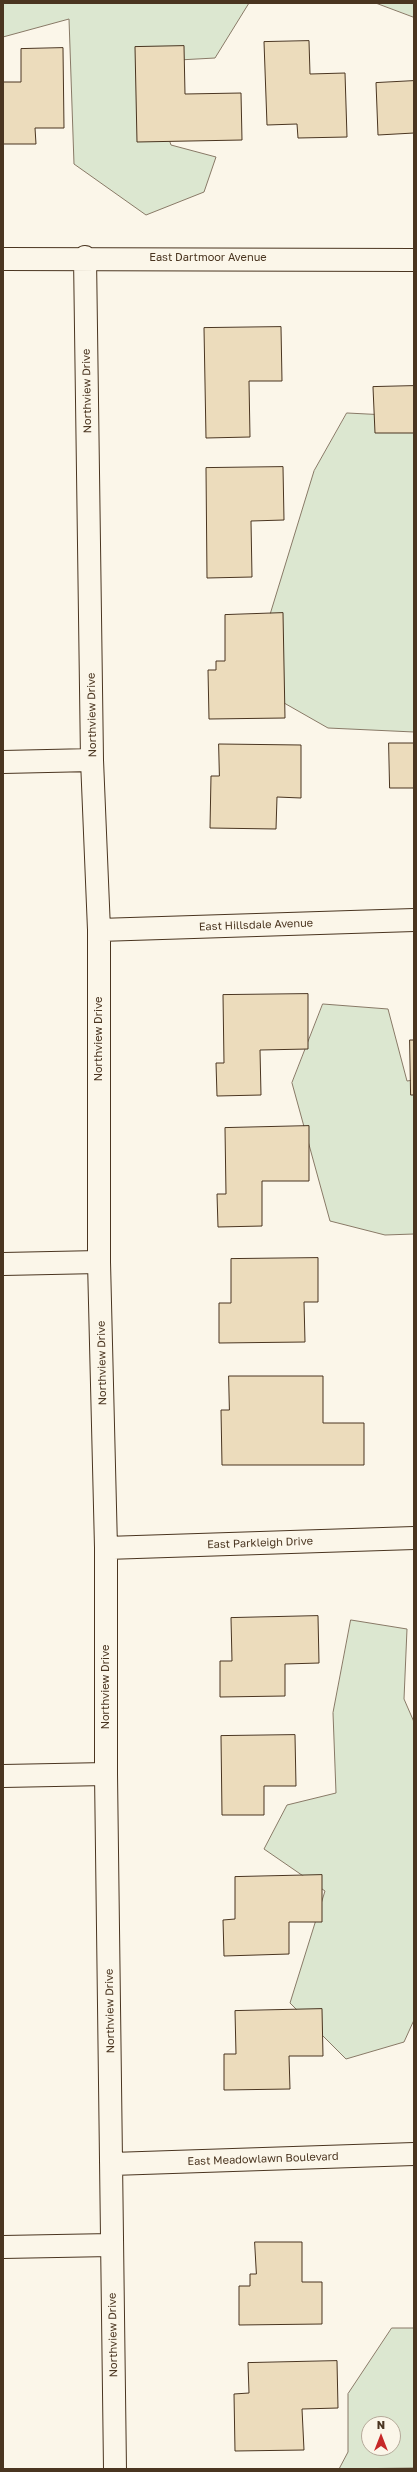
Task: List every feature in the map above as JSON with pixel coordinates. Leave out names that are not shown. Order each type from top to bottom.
[{"type":"street","name":"East Dartmoor Avenue","points":[[3,259],[85,257],[414,260]]},
{"type":"street","name":"Northview Drive","points":[[85,257],[92,760],[99,930],[99,1262],[106,1548],[106,1774],[116,2469]]},
{"type":"street","points":[[3,762],[92,760]]},
{"type":"street","name":"East Hillsdale Avenue","points":[[99,930],[414,920]]},
{"type":"street","points":[[3,1264],[99,1262]]},
{"type":"street","name":"East Parkleigh Drive","points":[[106,1548],[414,1538]]},
{"type":"street","points":[[3,1776],[106,1774]]},
{"type":"street","name":"East Meadowlawn Boulevard","points":[[112,2164],[414,2154]]},
{"type":"street","points":[[3,2247],[112,2245]]},
{"type":"green space","points":[[3,3],[249,3],[215,58],[142,62],[171,145],[216,157],[204,192],[146,215],[74,164],[69,19],[3,37]]},
{"type":"green space","points":[[376,3],[414,3],[414,17]]},
{"type":"green space","points":[[347,413],[407,416],[414,422],[414,732],[328,728],[249,683],[314,471]]},
{"type":"green space","points":[[323,1004],[388,1009],[407,1081],[414,1080],[414,1234],[385,1235],[330,1221],[292,1083]]},
{"type":"green space","points":[[351,1620],[407,1629],[404,1699],[414,1722],[414,2020],[404,2042],[346,2059],[290,2003],[325,1891],[264,1849],[287,1805],[336,1793],[333,1713]]},
{"type":"green space","points":[[392,2328],[414,2328],[414,2468],[339,2469],[348,2452],[348,2394]]},
{"type":"building","points":[[309,41],[310,74],[345,73],[347,137],[298,138],[297,124],[267,125],[264,42]]},
{"type":"building","points":[[184,46],[185,94],[241,93],[242,140],[137,142],[135,47]]},
{"type":"building","points":[[63,48],[64,128],[35,128],[36,144],[3,144],[3,82],[21,82],[21,49]]},
{"type":"building","points":[[414,81],[414,133],[378,135],[376,83]]},
{"type":"building","points":[[281,327],[282,381],[249,381],[250,437],[206,438],[204,328]]},
{"type":"building","points":[[414,386],[414,433],[375,433],[373,387]]},
{"type":"building","points":[[283,467],[284,520],[251,521],[252,577],[207,578],[206,468]]},
{"type":"building","points":[[283,613],[285,718],[209,719],[208,670],[216,670],[216,661],[225,661],[225,615]]},
{"type":"building","points":[[389,743],[414,743],[414,788],[390,788]]},
{"type":"building","points":[[219,744],[301,745],[301,798],[277,797],[276,829],[210,828],[211,776],[219,776]]},
{"type":"building","points":[[308,994],[308,1049],[260,1050],[261,1095],[217,1096],[216,1063],[224,1063],[223,995]]},
{"type":"building","points":[[410,1040],[414,1040],[414,1095],[411,1095]]},
{"type":"building","points":[[309,1126],[309,1181],[262,1181],[262,1226],[218,1227],[217,1194],[226,1194],[225,1128]]},
{"type":"building","points":[[318,1258],[318,1302],[304,1302],[305,1342],[219,1343],[219,1303],[231,1303],[231,1259]]},
{"type":"building","points":[[229,1376],[323,1376],[323,1423],[364,1423],[364,1465],[222,1465],[221,1410],[229,1410]]},
{"type":"building","points":[[318,1616],[319,1663],[285,1664],[285,1696],[220,1697],[220,1661],[232,1661],[231,1618]]},
{"type":"building","points":[[295,1735],[296,1786],[264,1786],[264,1815],[222,1815],[221,1736]]},
{"type":"building","points":[[322,1875],[322,1922],[289,1922],[289,1954],[224,1956],[223,1920],[235,1919],[235,1877]]},
{"type":"building","points":[[322,2009],[323,2056],[289,2056],[290,2089],[224,2090],[224,2054],[236,2054],[235,2011]]},
{"type":"building","points":[[255,2242],[302,2242],[302,2282],[322,2282],[322,2324],[239,2325],[239,2286],[250,2286],[250,2274],[256,2274]]},
{"type":"building","points":[[337,2361],[338,2408],[302,2409],[304,2450],[235,2451],[234,2394],[249,2393],[248,2363]]}]
